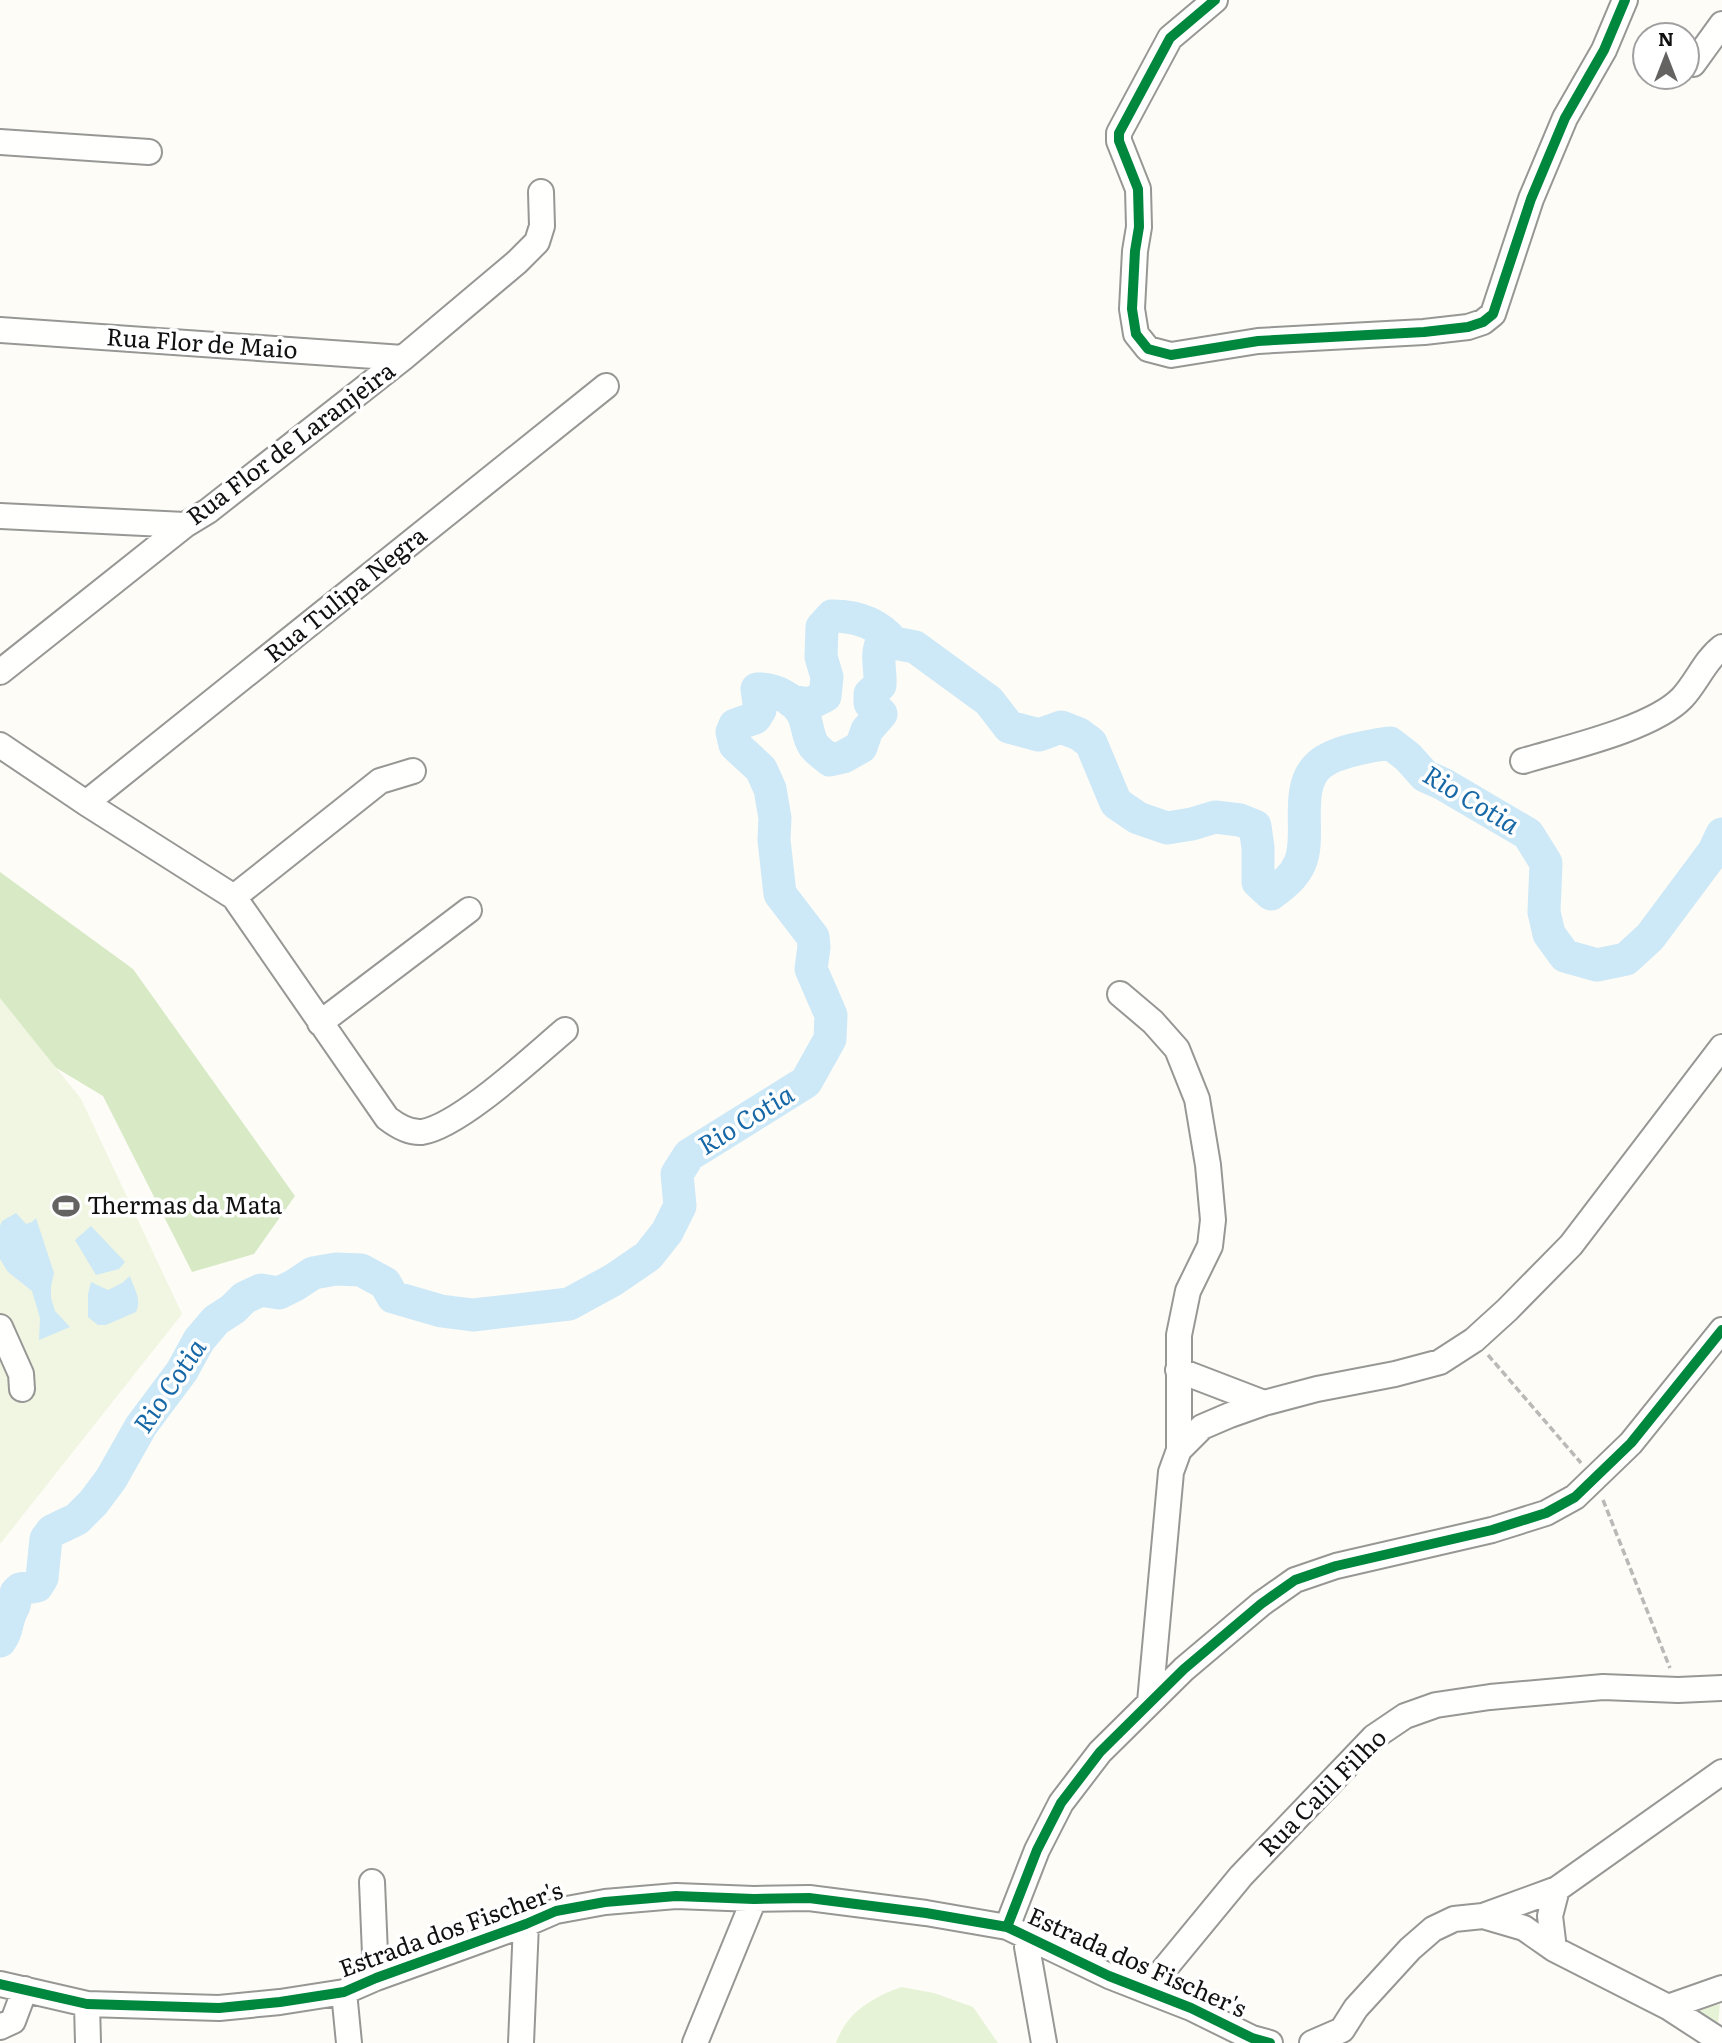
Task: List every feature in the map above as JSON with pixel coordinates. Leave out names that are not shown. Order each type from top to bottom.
[{"type":"street","points":[[1215,0],[1170,38],[1119,133],[1119,141],[1138,189],[1139,227],[1132,309],[1136,334],[1148,349],[1171,355],[1280,339],[1424,332],[1468,327],[1483,322],[1493,314],[1531,199],[1565,118],[1604,50],[1625,0]]},
{"type":"street","points":[[1701,53],[1722,24]]},
{"type":"street","points":[[0,142],[149,152]]},
{"type":"street","name":"Rua Flor de Laranjeira","points":[[0,672],[185,525],[208,511],[403,358],[537,242],[542,226],[541,192]]},
{"type":"street","name":"Rua Flor de Maio","points":[[0,330],[403,358]]},
{"type":"street","name":"Rua Tulipa Negra","points":[[86,803],[606,386]]},
{"type":"street","points":[[0,516],[185,525]]},
{"type":"street","points":[[1523,761],[1634,727],[1653,717],[1681,699],[1714,653],[1722,647]]},
{"type":"street","points":[[0,745],[234,897],[387,1118],[395,1125],[420,1132],[440,1125],[482,1099],[565,1030]]},
{"type":"street","points":[[234,897],[380,781],[413,771]]},
{"type":"street","points":[[320,1023],[469,910]]},
{"type":"street","points":[[1120,994],[1153,1022],[1177,1049],[1196,1099],[1203,1129],[1212,1232],[1210,1246],[1188,1291],[1179,1335],[1179,1450],[1171,1472],[1150,1702]]},
{"type":"street","points":[[1179,1450],[1202,1427],[1230,1415],[1264,1403],[1440,1362],[1475,1340],[1571,1244],[1722,1048]]},
{"type":"street","points":[[0,1327],[20,1374],[22,1390]]},
{"type":"street","points":[[1044,2043],[1027,1947],[1017,1932],[1037,1850],[1061,1803],[1100,1752],[1150,1702],[1261,1604],[1295,1580],[1336,1566],[1492,1530],[1546,1513],[1575,1497],[1631,1443],[1722,1331]]},
{"type":"street","points":[[1178,1370],[1264,1403]]},
{"type":"street","name":"Rua Calil Filho","points":[[1147,1990],[1241,1876],[1374,1737],[1405,1716],[1436,1705],[1463,1701],[1603,1687],[1678,1690],[1722,1688]]},
{"type":"street","points":[[1312,2043],[1342,2030],[1356,2008],[1410,1949],[1433,1929],[1454,1919],[1483,1916],[1557,1889],[1722,1772]]},
{"type":"street","points":[[372,1882],[376,1978]]},
{"type":"street","points":[[1554,1949],[1550,1916],[1557,1889]]},
{"type":"street","name":"Estrada dos Fischer's","points":[[0,1984],[87,2004],[219,2008],[280,2002],[344,1992],[556,1911],[604,1902],[676,1896],[809,1898],[926,1913],[1017,1932],[1109,1976],[1191,2008],[1252,2038],[1270,2043]]},
{"type":"street","points":[[695,2043],[754,1899]]},
{"type":"street","points":[[1483,1916],[1524,1928],[1554,1949],[1668,2007],[1722,2042]]},
{"type":"street","points":[[521,2043],[526,1924]]},
{"type":"street","points":[[1668,2007],[1722,1988]]},
{"type":"street","points":[[0,2027],[13,2021],[25,1989]]},
{"type":"street","points":[[344,1992],[349,2043]]},
{"type":"street","points":[[87,2004],[88,2043]]},
{"type":"green space","points":[[0,872],[133,969],[295,1196],[254,1254],[192,1272],[103,1096],[0,1034]]},
{"type":"green space","name":"Thermas da Mata","points":[[0,998],[81,1099],[182,1314],[0,1544]]},
{"type":"green space","points":[[901,1987],[934,1993],[973,2007],[998,2043],[836,2043],[847,2023],[862,2008]]},
{"type":"green space","points":[[1720,2004],[1718,2024],[1697,2010]]},
{"type":"water","points":[[16,1213],[26,1224],[36,1218],[54,1273],[51,1298],[55,1311],[70,1327],[39,1340],[40,1318],[32,1291],[8,1272],[0,1259],[0,1226],[2,1221]]},
{"type":"water","points":[[91,1226],[125,1262],[119,1269],[96,1275],[75,1240]]},
{"type":"water","points":[[130,1276],[138,1298],[136,1312],[106,1325],[98,1325],[88,1317],[91,1282],[108,1290]]},
{"type":"waterway","name":"Rio Cotia","points":[[791,701],[809,704],[825,696],[827,677],[821,657],[822,627],[832,616],[850,617],[866,622],[881,630],[894,643]]},
{"type":"waterway","name":"Rio Cotia","points":[[0,1641],[16,1593],[20,1589],[37,1586],[42,1578],[46,1539],[52,1531],[77,1519],[93,1503],[111,1479],[141,1426],[182,1371],[199,1340],[216,1320],[244,1298],[261,1290],[279,1293],[313,1273],[336,1269],[361,1270],[385,1283],[393,1297],[441,1311],[473,1315],[569,1304],[613,1280],[648,1256],[667,1232],[680,1206],[677,1174],[689,1155],[806,1082],[830,1039],[831,1015],[811,969],[813,937],[780,894],[774,840],[775,818],[770,789],[761,769],[735,745],[732,732],[735,725],[755,718],[760,710],[757,689],[770,690],[789,699],[803,714],[816,748],[830,760],[843,757],[861,747],[867,730],[881,714],[870,703],[870,694],[880,685],[881,644],[894,643],[915,647],[989,701],[1009,727],[1039,735],[1061,727],[1079,734],[1091,743],[1116,803],[1138,818],[1167,828],[1215,817],[1240,820],[1255,826],[1258,882],[1271,894],[1291,877],[1300,863],[1304,840],[1305,799],[1311,775],[1319,765],[1334,756],[1390,743],[1408,757],[1425,776],[1528,834],[1546,863],[1544,912],[1549,934],[1565,956],[1597,965],[1626,959],[1650,937],[1714,851],[1722,834]]},
{"type":"cycle path","points":[[1215,0],[1170,38],[1119,133],[1119,141],[1138,189],[1139,227],[1132,309],[1136,334],[1148,349],[1171,355],[1258,341],[1424,332],[1468,327],[1483,322],[1493,314],[1531,199],[1565,118],[1604,50],[1625,0]]},
{"type":"cycle path","points":[[1007,1927],[1037,1850],[1061,1803],[1100,1752],[1184,1669],[1261,1604],[1295,1580],[1336,1566],[1492,1530],[1546,1513],[1575,1497],[1631,1443],[1722,1330]]},
{"type":"cycle path","points":[[0,1984],[87,2004],[219,2008],[280,2002],[344,1992],[556,1911],[605,1902],[676,1896],[809,1898],[926,1913],[1007,1927],[1109,1976],[1191,2008],[1252,2038],[1270,2043]]},
{"type":"place","name":"Thermas da Mata","points":[[66,1206]]}]
